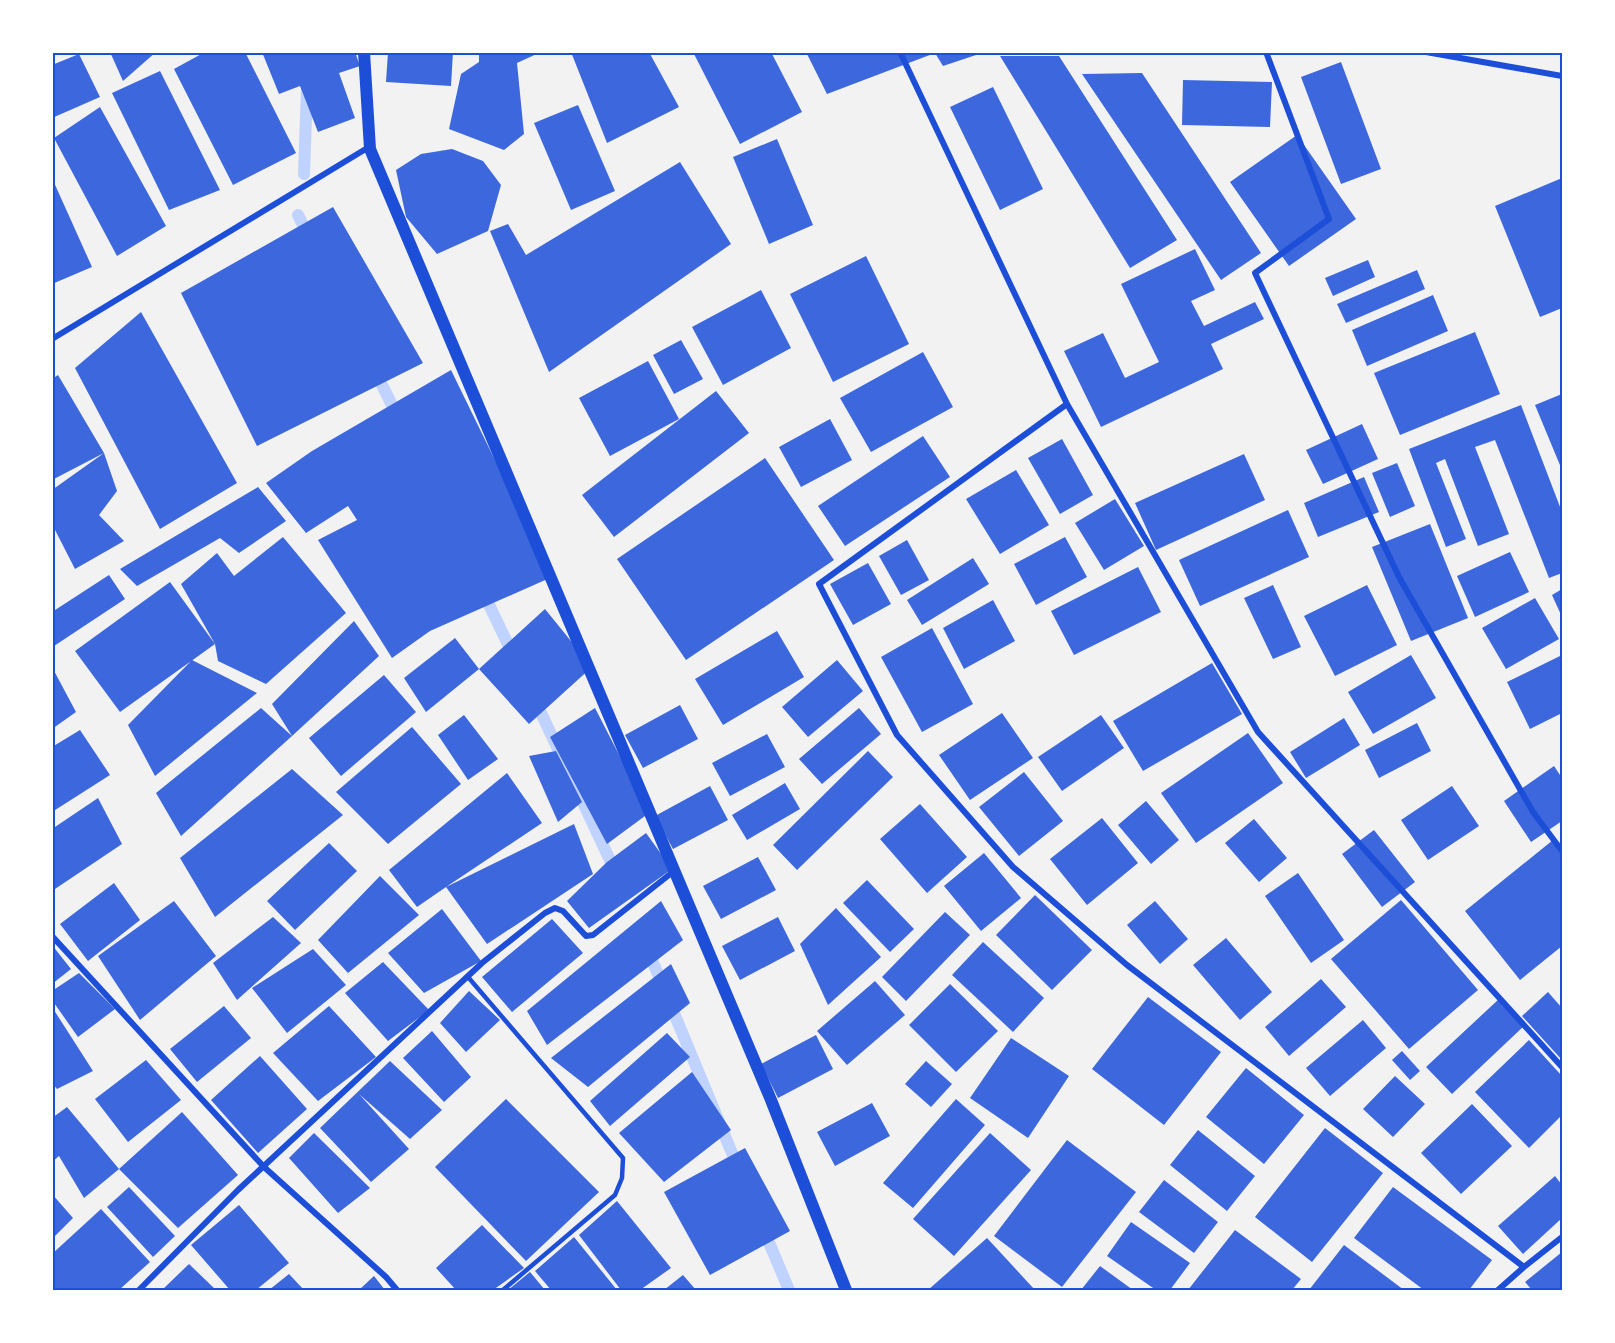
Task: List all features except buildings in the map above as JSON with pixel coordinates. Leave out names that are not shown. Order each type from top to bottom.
[{"type":"main road","points":[[364,52],[370,149],[771,1100],[846,1290]]},
{"type":"street","points":[[900,52],[1067,404],[1258,732],[1563,1067]]},
{"type":"street","points":[[1266,52],[1329,219],[1255,273],[1399,577],[1533,812],[1563,851]]},
{"type":"street","points":[[1426,52],[1563,76]]},
{"type":"street","points":[[52,339],[364,150],[370,149]]},
{"type":"street","points":[[1067,404],[819,584],[897,735],[1013,867],[1119,958],[1524,1267]]},
{"type":"street","points":[[139,1290],[264,1167],[482,963],[545,913],[555,908],[563,911],[586,936],[593,935],[674,871]]},
{"type":"street","points":[[52,936],[264,1167],[386,1277],[397,1290]]},
{"type":"street","points":[[1498,1290],[1563,1237]]},
{"type":"lane","points":[[468,977],[623,1158],[622,1178],[615,1195],[503,1290]]},
{"type":"waterway","points":[[304,174],[307,88]]},
{"type":"waterway","points":[[298,215],[309,237]]},
{"type":"waterway","points":[[375,371],[398,417]]},
{"type":"waterway","points":[[483,592],[514,657]]},
{"type":"waterway","points":[[535,700],[616,873]]},
{"type":"waterway","points":[[647,948],[739,1170]]},
{"type":"waterway","points":[[763,1228],[789,1290]]}]
